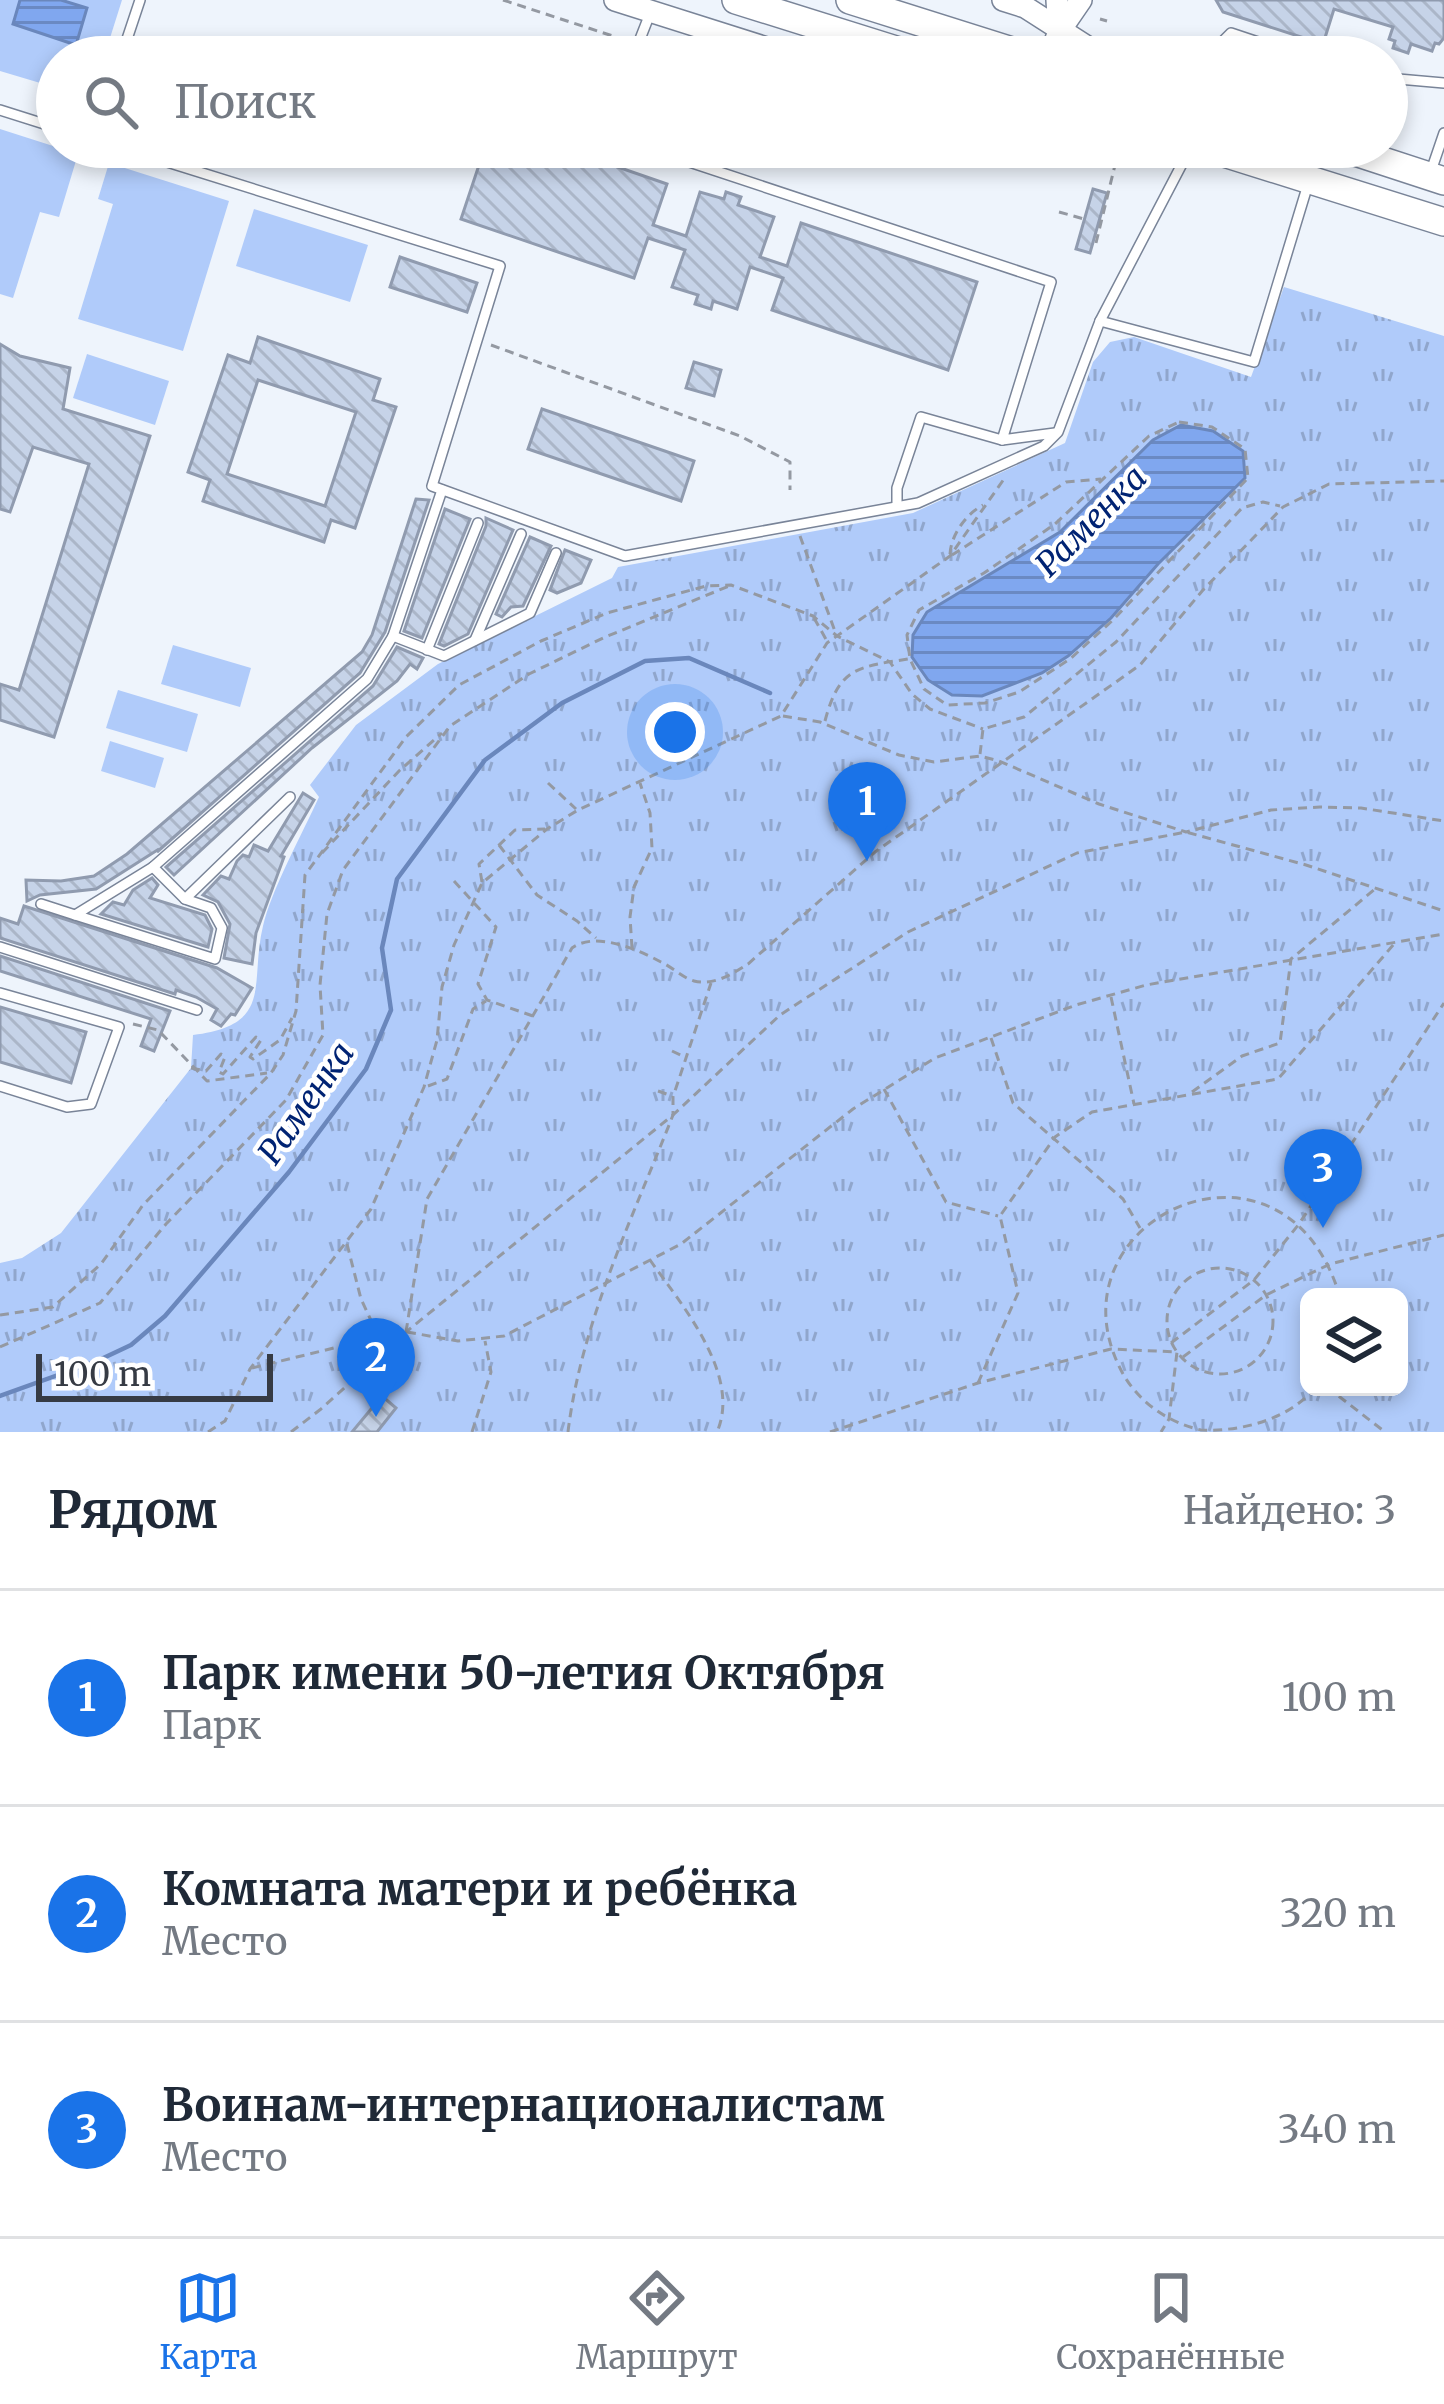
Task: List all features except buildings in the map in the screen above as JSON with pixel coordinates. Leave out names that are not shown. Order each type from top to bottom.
[{"type":"main road","points":[[736,0],[851,36]]},
{"type":"main road","points":[[850,0],[964,36]]},
{"type":"main road","points":[[1274,168],[1444,223]]},
{"type":"main road","points":[[1404,168],[1437,179]]},
{"type":"street","points":[[615,0],[729,36]]},
{"type":"street","points":[[1003,0],[1024,7],[1066,36]]},
{"type":"street","points":[[1057,0],[1059,32]]},
{"type":"street","points":[[1057,36],[1082,0]]},
{"type":"lane","points":[[128,36],[140,0]]},
{"type":"lane","points":[[641,36],[651,11]]},
{"type":"lane","points":[[1408,80],[1444,83]]},
{"type":"lane","points":[[0,110],[36,121]]},
{"type":"lane","points":[[1437,179],[1444,133]]},
{"type":"lane","points":[[186,168],[500,266],[432,486],[625,556],[918,503],[1044,446],[1058,432],[1100,321],[1180,168]]},
{"type":"lane","points":[[707,168],[1052,282],[1002,440]]},
{"type":"lane","points":[[1100,321],[1254,362],[1310,179]]},
{"type":"lane","points":[[897,506],[897,488],[921,417],[1002,440],[1058,432]]},
{"type":"lane","points":[[74,915],[153,867],[368,679],[393,636],[442,490]]},
{"type":"lane","points":[[427,650],[478,523]]},
{"type":"lane","points":[[475,640],[521,534]]},
{"type":"lane","points":[[393,636],[444,656],[530,614],[556,553]]},
{"type":"lane","points":[[185,899],[290,797]]},
{"type":"lane","points":[[41,904],[215,958],[222,928],[211,908],[185,899],[153,867]]},
{"type":"lane","points":[[0,947],[197,1010]]},
{"type":"lane","points":[[0,993],[119,1027],[91,1104],[67,1107],[0,1086]]},
{"type":"path","points":[[502,0],[611,36]]},
{"type":"path","points":[[1100,19],[1107,21]]},
{"type":"path","points":[[1096,243],[1115,168]]},
{"type":"path","points":[[1059,212],[1084,219]]},
{"type":"path","points":[[477,341],[740,436],[790,462],[790,490]]},
{"type":"path","points":[[1179,422],[1212,428],[1245,449],[1248,478],[1070,659],[1019,692],[985,704],[947,705],[924,689],[910,659],[907,635],[920,610],[984,574],[1055,524],[1103,479],[1148,436],[1179,422]]},
{"type":"path","points":[[950,556],[1019,458]]},
{"type":"path","points":[[208,1432],[225,1420],[250,1369],[370,1209],[424,1088],[437,1040],[442,987],[482,883],[547,829],[578,810],[781,716],[827,643],[1066,482],[1103,479]]},
{"type":"path","points":[[406,1332],[427,1199],[572,948],[584,939],[597,940],[659,960],[694,981],[712,982],[748,964],[875,851],[1140,665],[1203,590],[1283,507],[1329,484],[1444,481]]},
{"type":"path","points":[[0,1315],[53,1307],[100,1264],[143,1205],[271,1073],[283,1055],[296,1011],[305,875],[406,737],[459,685],[541,640],[607,614],[706,586],[731,585],[813,616],[837,636],[890,662],[912,694],[948,717],[983,729],[1024,717],[1116,641],[1241,508],[1263,502],[1283,507]]},
{"type":"path","points":[[1218,512],[1230,519]]},
{"type":"path","points":[[796,524],[837,636]]},
{"type":"path","points":[[316,859],[399,771],[450,726],[529,674],[731,585]]},
{"type":"path","points":[[813,616],[827,643]]},
{"type":"path","points":[[824,724],[834,687],[843,678],[910,659]]},
{"type":"path","points":[[947,705],[948,717]]},
{"type":"path","points":[[781,716],[824,724],[899,755],[934,762],[980,756],[999,761],[1099,804],[1444,911]]},
{"type":"path","points":[[0,1347],[100,1303],[166,1224],[286,1100],[323,1035],[320,985],[327,914],[343,869],[450,726]]},
{"type":"path","points":[[980,756],[983,729]]},
{"type":"path","points":[[633,951],[634,887],[652,848],[650,813],[640,782]]},
{"type":"path","points":[[548,783],[578,810]]},
{"type":"path","points":[[291,1432],[673,1114],[780,1015],[908,932],[1078,854],[1271,810],[1361,808],[1444,821]]},
{"type":"path","points":[[482,883],[479,864],[515,830],[547,829]]},
{"type":"path","points":[[499,845],[537,895],[597,940]]},
{"type":"path","points":[[454,881],[496,927],[478,984],[487,1000],[533,1016]]},
{"type":"path","points":[[1190,1094],[1242,1055],[1280,1043],[1291,959],[1376,888]]},
{"type":"path","points":[[406,1332],[458,1342],[504,1336],[681,1244],[884,1089],[934,1058],[1110,995],[1444,934]]},
{"type":"path","points":[[978,1382],[1018,1293],[1000,1216],[1055,1137],[1092,1112],[1278,1078],[1395,943]]},
{"type":"path","points":[[568,1432],[578,1373],[673,1114],[673,1097],[712,982]]},
{"type":"path","points":[[1110,995],[1134,1104]]},
{"type":"path","points":[[424,1088],[447,1079],[473,1009],[487,1000]]},
{"type":"path","points":[[1172,1343],[1254,1280],[1299,1224],[1444,1004]]},
{"type":"path","points":[[191,1068],[206,1071],[221,1054],[225,1057],[219,1072],[223,1075],[256,1036],[261,1040],[253,1059],[280,1040],[296,1011]]},
{"type":"path","points":[[119,1027],[136,1023],[158,1030],[207,1081],[271,1073]]},
{"type":"path","points":[[991,1038],[1013,1103],[1123,1199],[1142,1230]]},
{"type":"path","points":[[672,1052],[686,1057]]},
{"type":"path","points":[[884,1089],[946,1202],[1000,1216]]},
{"type":"path","points":[[658,1091],[673,1097]]},
{"type":"path","points":[[1309,1396],[1275,1419],[1233,1432],[1204,1431],[1169,1419],[1124,1378],[1111,1349],[1106,1317],[1109,1285],[1122,1255],[1142,1230],[1169,1210],[1202,1198],[1237,1197],[1270,1206],[1299,1224],[1330,1264],[1337,1288]]},
{"type":"path","points":[[1182,1358],[1266,1294],[1330,1264],[1444,1235]]},
{"type":"path","points":[[347,1242],[361,1299],[385,1351]]},
{"type":"path","points":[[650,1260],[710,1347],[725,1415],[717,1432]]},
{"type":"path","points":[[1221,1267],[1254,1280],[1266,1294],[1272,1327],[1258,1357],[1245,1368],[1212,1373],[1177,1352],[1167,1325],[1168,1307],[1188,1278],[1221,1267]]},
{"type":"path","points":[[250,1369],[379,1337]]},
{"type":"path","points":[[472,1432],[491,1372],[485,1338]]},
{"type":"path","points":[[830,1432],[978,1382],[1111,1349],[1177,1352]]},
{"type":"path","points":[[1161,1432],[1169,1419],[1177,1352]]},
{"type":"path","points":[[1339,1396],[1384,1432]]},
{"type":"green space","points":[[0,0],[122,0],[111,36],[36,36],[36,82],[0,71]]},
{"type":"green space","points":[[0,129],[36,141],[36,168],[74,168],[59,217],[40,212],[13,298],[0,294]]},
{"type":"green space","points":[[107,168],[125,168],[229,201],[183,351],[78,319],[113,204],[98,199]]},
{"type":"green space","points":[[254,209],[368,245],[350,302],[236,266]]},
{"type":"green space","points":[[1284,287],[1444,336],[1444,1432],[0,1432],[0,1263],[22,1258],[61,1233],[191,1068],[193,1035],[237,1022],[247,1011],[267,912],[319,797],[310,785],[356,725],[438,664],[612,578],[618,567],[913,513],[1065,443],[1093,362],[1110,342],[1134,337],[1251,377]]},
{"type":"green space","points":[[87,354],[169,381],[155,425],[73,398]]},
{"type":"green space","points":[[173,645],[251,668],[240,707],[161,684]]},
{"type":"green space","points":[[118,690],[198,714],[187,752],[106,728]]},
{"type":"green space","points":[[110,741],[164,758],[155,788],[101,771]]},
{"type":"water","points":[[20,0],[61,0],[87,8],[79,36],[49,36],[13,24]]},
{"type":"water","points":[[1181,425],[1213,431],[1243,451],[1245,478],[1111,618],[1042,673],[982,696],[952,695],[928,680],[912,657],[913,635],[927,612],[1060,532],[1153,440]]},
{"type":"waterway","name":"Раменка","points":[[0,1396],[131,1345],[165,1316],[289,1172],[366,1069],[391,1010],[382,948],[397,879],[485,760],[562,703],[645,661],[689,658],[770,693]]},
{"type":"place","name":"Парк имени 50-летия Октября","points":[[867,861]]},
{"type":"place","name":"Воинам-интернационалистам","points":[[1323,1228]]},
{"type":"place","name":"Комната матери и ребёнка","points":[[376,1417]]}]
